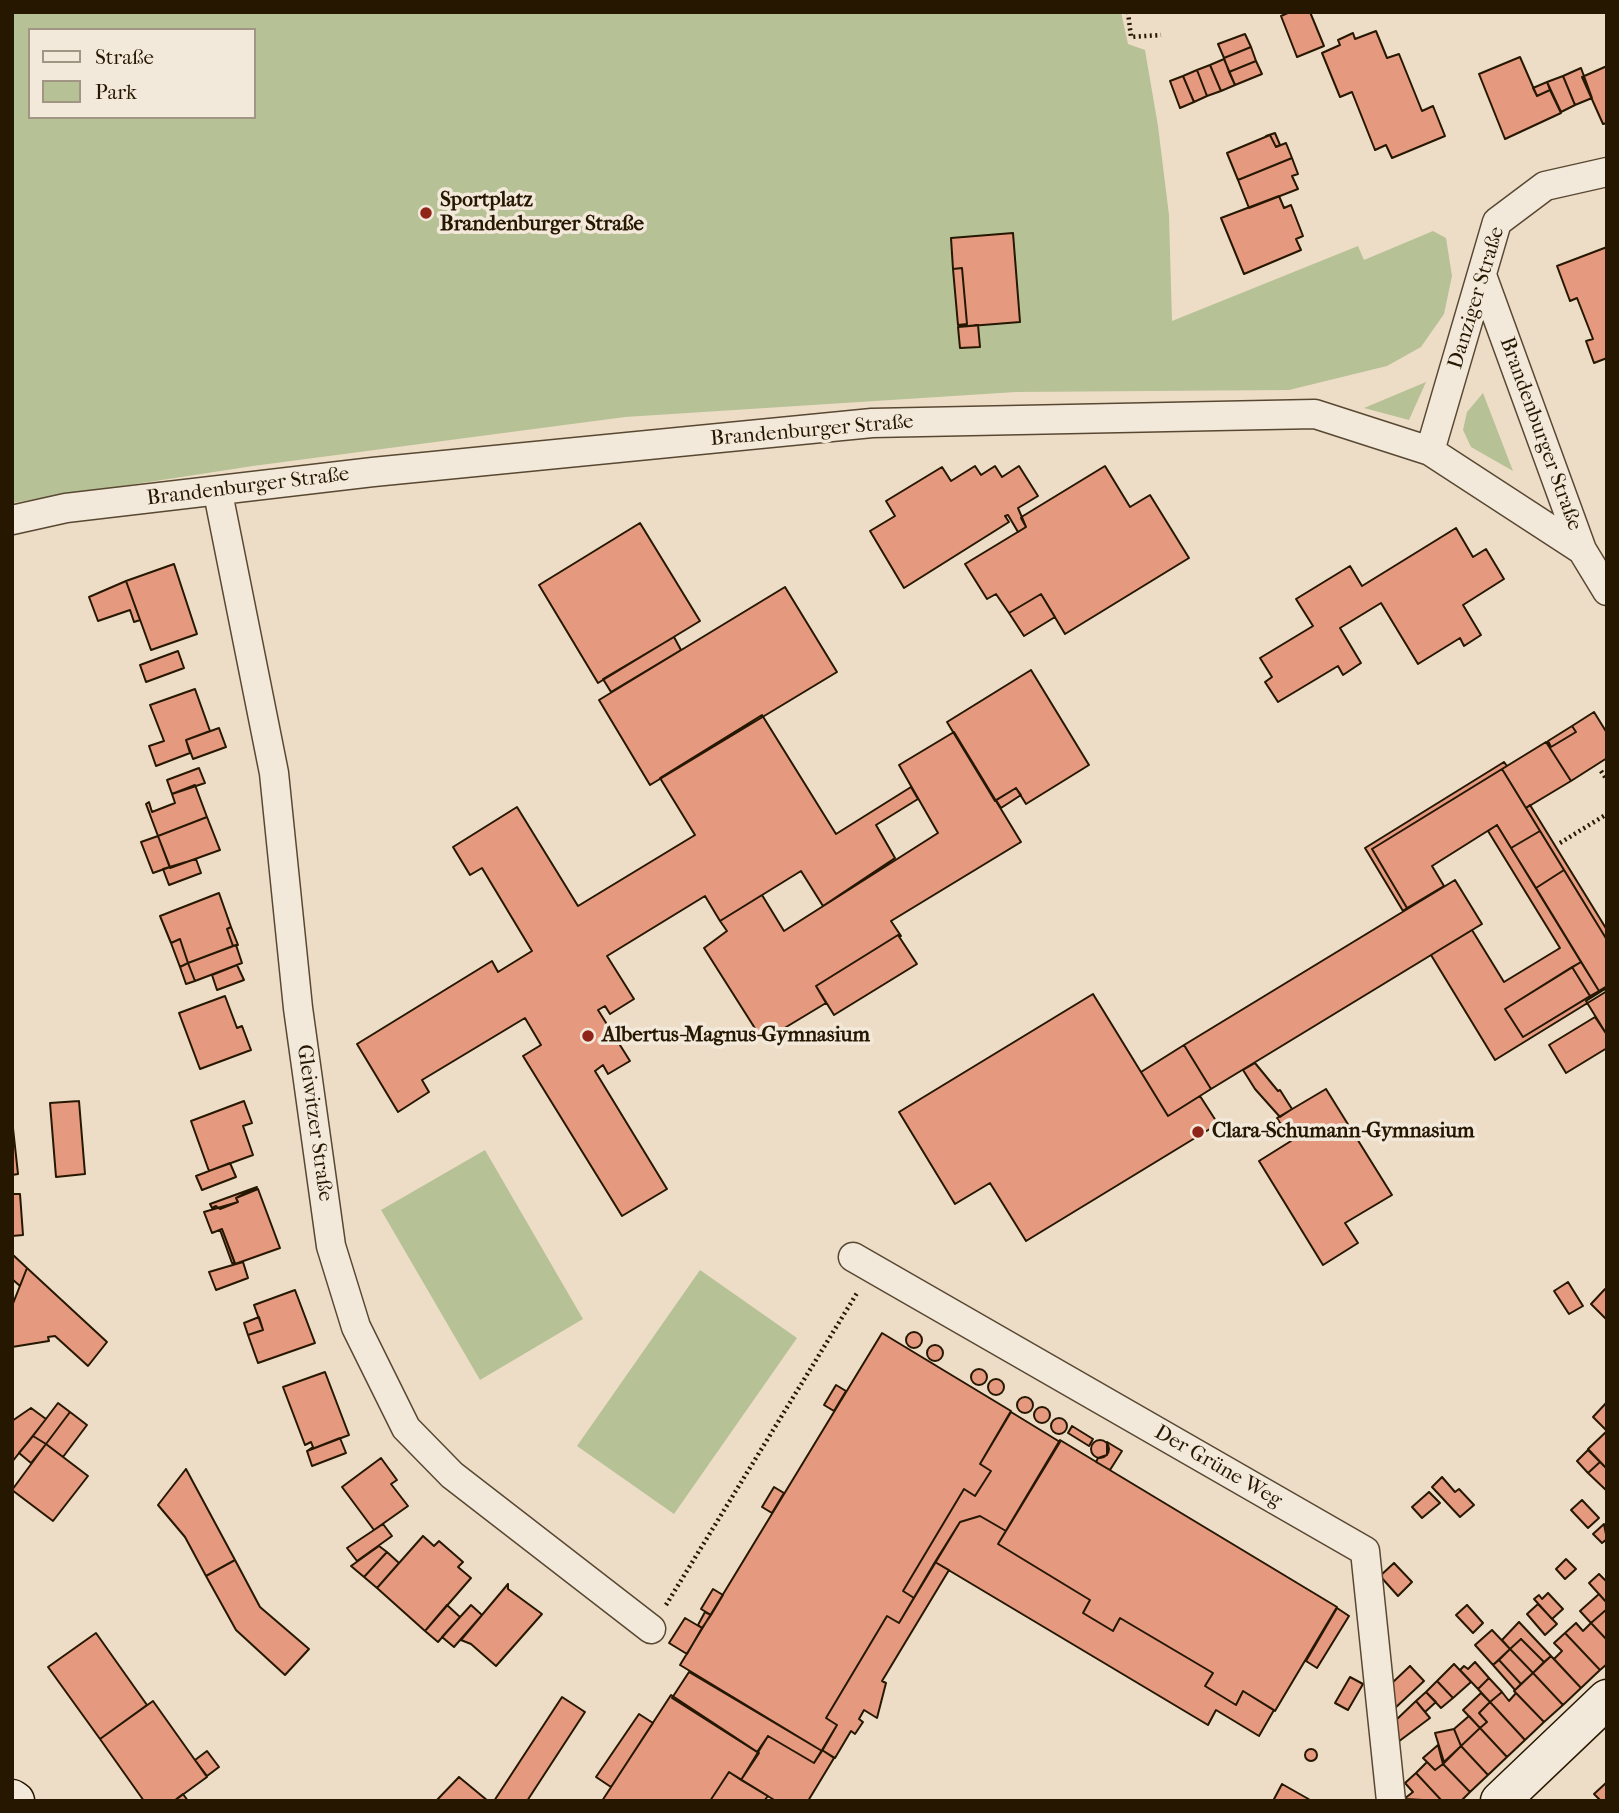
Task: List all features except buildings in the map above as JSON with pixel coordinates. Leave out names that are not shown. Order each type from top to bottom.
[{"type":"main road","points":[[1500,1801],[1607,1699]]},
{"type":"street","name":"Danziger Straße","points":[[1430,451],[1483,278],[1496,222],[1545,186],[1607,172]]},
{"type":"street","name":"Brandenburger Straße","points":[[1483,278],[1582,550],[1607,591]]},
{"type":"street","name":"Brandenburger Straße","points":[[12,520],[66,508],[218,493],[373,472],[872,423],[1315,414],[1430,451],[1582,550]]},
{"type":"street","name":"Gleiwitzer Straße","points":[[218,493],[274,773],[298,1008],[331,1246],[356,1326],[406,1428],[415,1438],[452,1475],[651,1629]]},
{"type":"street","name":"Der Grüne Weg","points":[[862,1263],[1364,1551],[1391,1801]]},
{"type":"path","points":[[1128,12],[1130,37],[1161,35]]},
{"type":"path","points":[[1601,771],[1607,780]]},
{"type":"path","points":[[1560,843],[1607,814]]},
{"type":"path","points":[[651,1629],[862,1263]]},
{"type":"green space","points":[[12,12],[1121,12],[1128,44],[1145,50],[1158,126],[1169,215],[1172,321],[1358,246],[1364,260],[1433,231],[1446,238],[1452,276],[1444,314],[1421,347],[1387,366],[1289,390],[1016,392],[625,417],[253,466],[12,503]]},
{"type":"green space","points":[[1426,382],[1409,420],[1364,408]]},
{"type":"green space","points":[[1483,393],[1513,471],[1471,447],[1463,430],[1467,412]]},
{"type":"green space","points":[[485,1150],[583,1319],[480,1380],[381,1210]]},
{"type":"green space","points":[[700,1270],[797,1338],[674,1514],[577,1446]]},
{"type":"place","name":"Sportplatz Brandenburger Straße","points":[[426,213]]},
{"type":"place","name":"Albertus-Magnus-Gymnasium","points":[[588,1036]]},
{"type":"place","name":"Clara-Schumann-Gymnasium","points":[[1198,1132]]}]
